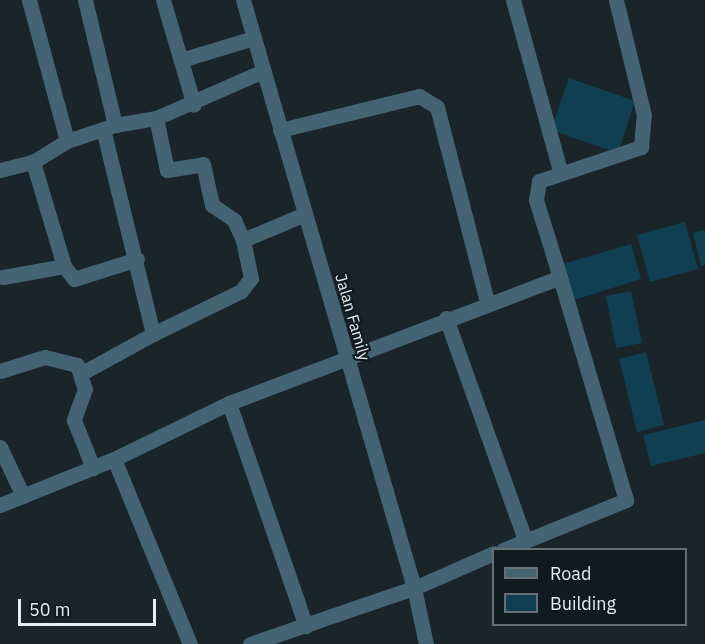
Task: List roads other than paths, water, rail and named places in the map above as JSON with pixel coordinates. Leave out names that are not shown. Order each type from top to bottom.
[{"type":"street","points":[[30,0],[67,141]]},
{"type":"street","points":[[85,0],[109,127],[153,334]]},
{"type":"street","points":[[163,0],[194,105]]},
{"type":"street","name":"Jalan Family","points":[[243,0],[414,588],[426,644]]},
{"type":"street","points":[[513,0],[561,174]]},
{"type":"street","points":[[505,548],[622,504],[627,494],[536,193],[539,181],[641,147],[644,115],[615,0]]},
{"type":"street","points":[[180,60],[254,38]]},
{"type":"street","points":[[0,170],[33,162],[67,141],[109,127],[156,118],[194,105],[237,79],[264,71]]},
{"type":"street","points":[[280,130],[419,96],[437,107],[487,302]]},
{"type":"street","points":[[82,373],[248,285],[243,240],[234,220],[212,205],[203,164],[162,171],[156,118]]},
{"type":"street","points":[[33,162],[64,266],[74,279],[137,259]]},
{"type":"street","points":[[243,240],[305,214]]},
{"type":"street","points":[[3,277],[64,266]]},
{"type":"street","points":[[0,505],[114,459],[229,403],[487,302],[560,277]]},
{"type":"street","points":[[446,318],[525,540]]},
{"type":"street","points":[[0,371],[59,358],[77,365],[82,373],[85,389],[74,420],[93,468]]},
{"type":"street","points":[[229,403],[306,626]]},
{"type":"street","points":[[0,447],[23,496]]},
{"type":"street","points":[[114,459],[190,644]]},
{"type":"street","points":[[250,644],[414,588],[492,555]]}]
